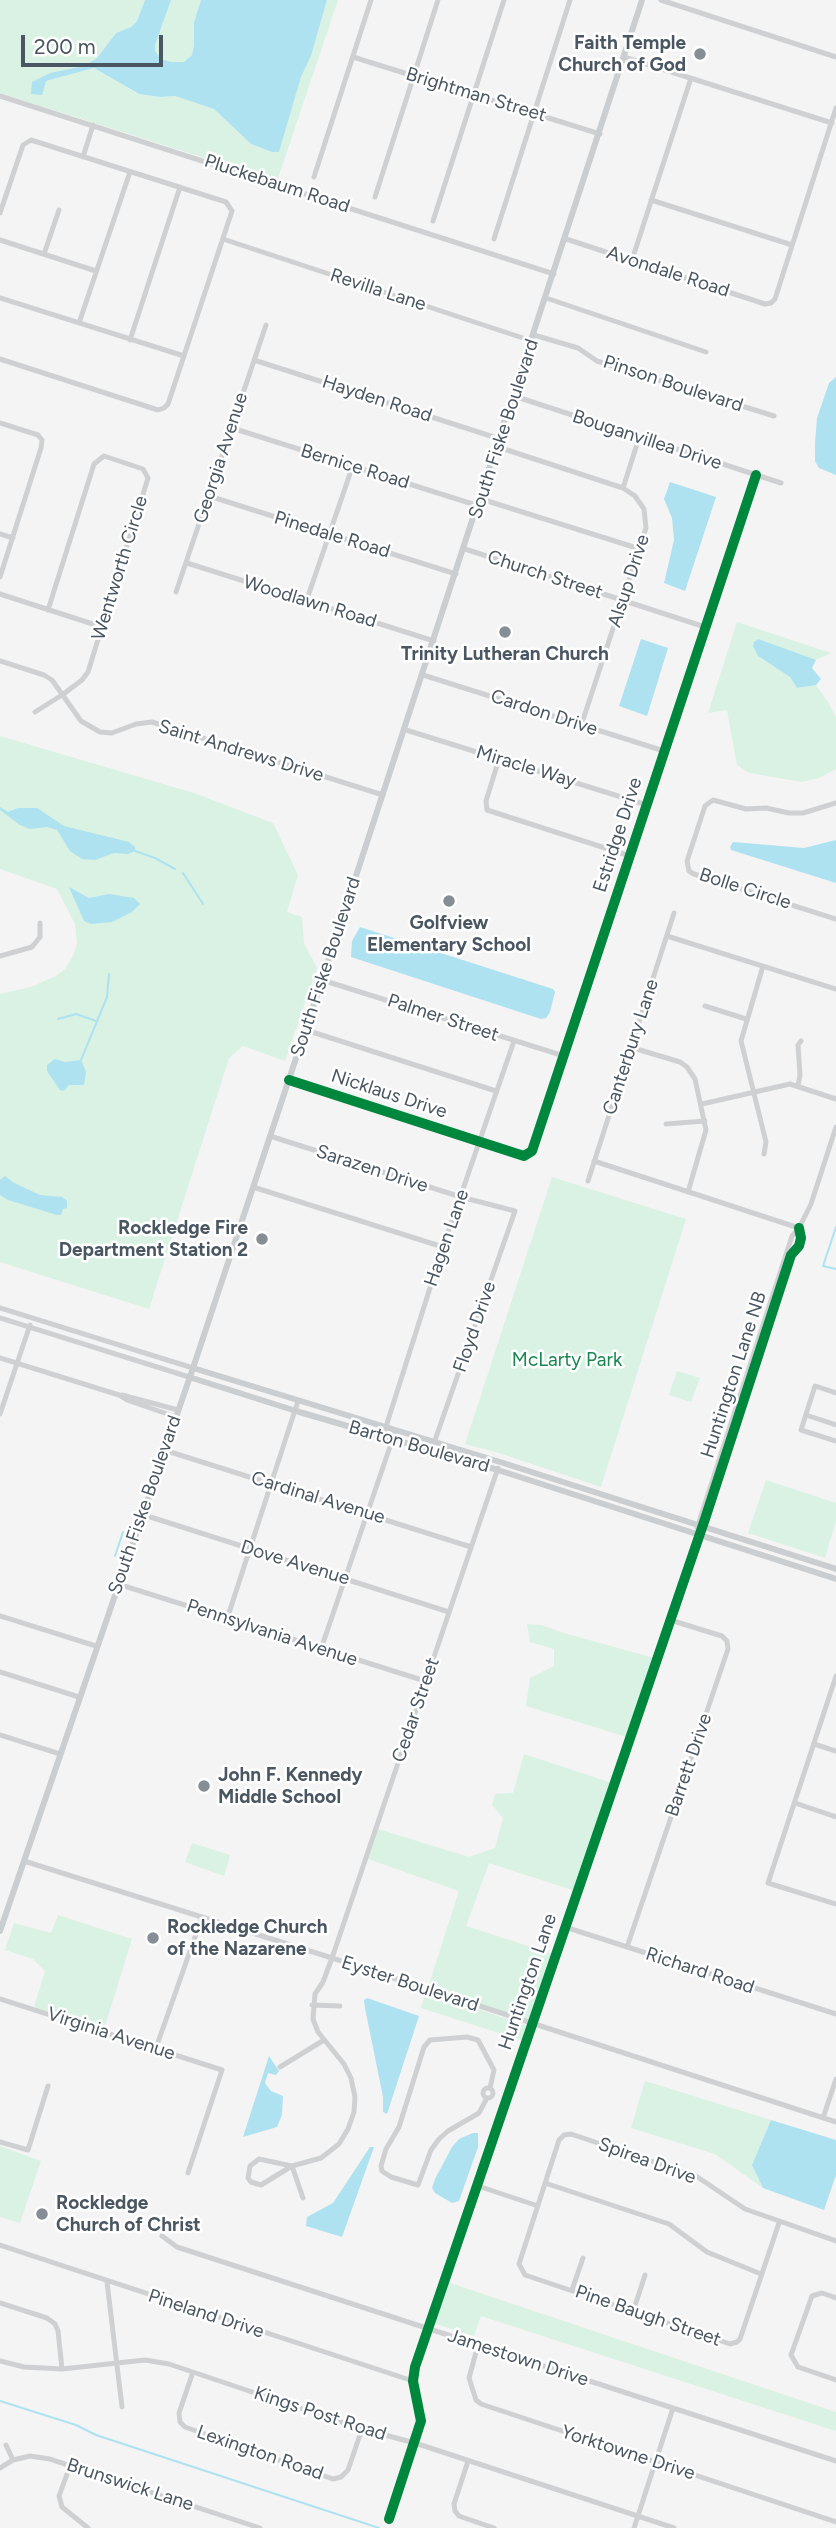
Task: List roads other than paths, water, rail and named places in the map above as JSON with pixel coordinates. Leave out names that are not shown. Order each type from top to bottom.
[{"type":"main road","name":"South Fiske Boulevard","points":[[0,1931],[193,1368],[406,730],[642,0]]},
{"type":"main road","name":"Barton Boulevard","points":[[193,1368],[498,1470],[836,1569]]},
{"type":"main road","name":"Barton Boulevard","points":[[189,1377],[296,1411],[384,1432]]},
{"type":"main road","points":[[251,1397],[257,1392],[267,1391]]},
{"type":"main road","name":"Barton Boulevard","points":[[394,1435],[435,1443],[500,1462],[634,1509]]},
{"type":"main road","name":"Barton Boulevard","points":[[699,1529],[778,1561],[836,1579]]},
{"type":"main road","points":[[778,1561],[781,1552]]},
{"type":"street","points":[[314,177],[371,0]]},
{"type":"street","points":[[375,197],[438,0]]},
{"type":"street","points":[[433,221],[505,0]]},
{"type":"street","points":[[494,239],[570,0]]},
{"type":"street","points":[[662,0],[836,57]]},
{"type":"street","name":"Brightman Street","points":[[353,57],[600,134]]},
{"type":"street","points":[[624,57],[832,123]]},
{"type":"street","points":[[632,260],[691,78]]},
{"type":"street","name":"Pluckebaum Road","points":[[0,96],[554,274]]},
{"type":"street","points":[[651,201],[792,245],[836,108]]},
{"type":"street","points":[[83,156],[93,125]]},
{"type":"street","points":[[0,214],[23,145],[31,140],[226,202],[232,211],[168,404],[164,408],[158,410],[0,359]]},
{"type":"street","points":[[79,323],[130,172]]},
{"type":"street","points":[[130,340],[180,187]]},
{"type":"street","points":[[44,254],[59,209]]},
{"type":"street","name":"Revilla Lane","points":[[223,239],[533,338]]},
{"type":"street","name":"Avondale Road","points":[[566,239],[765,304],[775,299],[792,245]]},
{"type":"street","points":[[0,240],[96,271]]},
{"type":"street","points":[[0,298],[184,356]]},
{"type":"street","points":[[546,298],[706,352]]},
{"type":"street","name":"Georgia Avenue","points":[[176,592],[266,325]]},
{"type":"street","name":"Pinson Boulevard","points":[[533,338],[578,348],[597,361],[774,416]]},
{"type":"street","name":"Hayden Road","points":[[254,360],[500,439]]},
{"type":"street","name":"Bouganvillea Drive","points":[[514,396],[781,483]]},
{"type":"street","points":[[0,423],[38,435],[41,440],[41,448],[0,577]]},
{"type":"street","name":"Bernice Road","points":[[232,428],[352,466],[640,549]]},
{"type":"street","points":[[498,447],[623,488],[639,438]]},
{"type":"street","name":"Wentworth Circle","points":[[34,712],[62,695],[88,672],[148,478],[144,469],[104,456],[94,464],[48,610]]},
{"type":"street","points":[[306,602],[352,466]]},
{"type":"street","name":"Estridge Drive","points":[[479,1142],[524,1156],[532,1151],[756,475]]},
{"type":"street","name":"Alsup Drive","points":[[581,726],[646,528],[644,509],[635,496],[623,488]]},
{"type":"street","name":"Pinedale Road","points":[[209,496],[456,574]]},
{"type":"street","points":[[0,534],[13,538]]},
{"type":"street","name":"Church Street","points":[[465,549],[705,627]]},
{"type":"street","name":"Woodlawn Road","points":[[187,563],[434,641]]},
{"type":"street","points":[[0,594],[102,627]]},
{"type":"street","name":"Saint Andrews Drive","points":[[0,661],[52,680],[81,721],[100,732],[112,733],[136,724],[152,722],[383,795]]},
{"type":"street","name":"Cardon Drive","points":[[423,675],[664,751]]},
{"type":"street","name":"Miracle Way","points":[[406,730],[647,805]]},
{"type":"street","points":[[499,760],[486,801],[487,810],[630,856]]},
{"type":"street","name":"Bolle Circle","points":[[836,803],[803,813],[789,813],[766,808],[746,809],[713,800],[705,806],[687,861],[689,871],[694,874],[836,919]]},
{"type":"street","name":"Canterbury Lane","points":[[588,1181],[674,913]]},
{"type":"street","points":[[0,956],[32,947],[40,937],[40,923]]},
{"type":"street","points":[[667,936],[836,989]]},
{"type":"street","points":[[763,966],[741,1041],[766,1142],[764,1154]]},
{"type":"street","name":"Palmer Street","points":[[322,980],[565,1056]]},
{"type":"street","points":[[705,1006],[746,1019]]},
{"type":"street","points":[[306,1030],[496,1091]]},
{"type":"street","name":"Hagen Lane","points":[[384,1432],[443,1247],[514,1041]]},
{"type":"street","points":[[798,1085],[798,1045],[801,1041]]},
{"type":"street","points":[[630,1047],[680,1062],[695,1079],[702,1104],[706,1137],[688,1192]]},
{"type":"street","name":"Nicklaus Drive","points":[[289,1080],[479,1142]]},
{"type":"street","points":[[702,1104],[790,1084],[836,1099]]},
{"type":"street","points":[[666,1124],[705,1121]]},
{"type":"street","points":[[711,1491],[792,1236],[811,1204],[836,1127]]},
{"type":"street","name":"Sarazen Drive","points":[[270,1136],[461,1197],[514,1211]]},
{"type":"street","points":[[594,1161],[799,1228]]},
{"type":"street","points":[[253,1187],[443,1247]]},
{"type":"street","name":"Floyd Drive","points":[[435,1443],[514,1211]]},
{"type":"street","name":"Huntington Lane NB","points":[[699,1529],[791,1255],[799,1246],[799,1228]]},
{"type":"street","name":"Barton Boulevard","points":[[0,1308],[193,1368]]},
{"type":"street","name":"Barton Boulevard","points":[[0,1318],[189,1377]]},
{"type":"street","points":[[0,1414],[32,1318]]},
{"type":"street","points":[[144,1363],[147,1354]]},
{"type":"street","points":[[0,1358],[177,1414]]},
{"type":"street","points":[[836,1393],[815,1386],[801,1430],[836,1441]]},
{"type":"street","points":[[227,1619],[298,1401]]},
{"type":"street","points":[[806,1416],[836,1425]]},
{"type":"street","points":[[321,1649],[394,1435]]},
{"type":"street","name":"Cardinal Avenue","points":[[164,1450],[471,1547]]},
{"type":"street","name":"Cedar Street","points":[[312,2005],[332,1958],[500,1462]]},
{"type":"street","name":"Dove Avenue","points":[[141,1514],[449,1612]]},
{"type":"street","name":"Huntington Lane","points":[[389,2519],[421,2421],[412,2381],[415,2367],[699,1529]]},
{"type":"street","name":"Pennsylvania Avenue","points":[[118,1584],[425,1681]]},
{"type":"street","points":[[0,1616],[96,1646]]},
{"type":"street","name":"Barrett Drive","points":[[628,1947],[728,1649],[727,1641],[722,1636],[670,1620]]},
{"type":"street","points":[[0,1672],[79,1697]]},
{"type":"street","points":[[836,1676],[768,1883],[836,1904]]},
{"type":"street","points":[[0,1735],[60,1754]]},
{"type":"street","points":[[814,1744],[836,1751]]},
{"type":"street","points":[[794,1803],[836,1817]]},
{"type":"street","name":"Eyster Boulevard","points":[[24,1861],[836,2122]]},
{"type":"street","points":[[156,2048],[202,1917]]},
{"type":"street","name":"Richard Road","points":[[565,1927],[836,2014]]},
{"type":"street","name":"Virginia Avenue","points":[[0,1999],[222,2070],[188,2173]]},
{"type":"street","points":[[292,2166],[258,2159],[250,2166],[248,2178],[261,2185],[292,2166],[321,2158],[339,2144],[348,2129],[354,2112],[355,2097],[351,2078],[344,2064],[324,2040],[313,2019],[312,2005],[340,2006]]},
{"type":"street","points":[[467,2037],[478,2040],[494,2070],[490,2096],[479,2113],[439,2139],[418,2185],[391,2177],[382,2171],[386,2149],[399,2127],[424,2047],[430,2040],[467,2037]]},
{"type":"street","points":[[280,2067],[324,2040]]},
{"type":"street","points":[[823,2118],[836,2079]]},
{"type":"street","points":[[0,2142],[28,2150],[48,2086]]},
{"type":"street","points":[[490,2096],[507,2100]]},
{"type":"street","name":"Spirea Drive","points":[[520,2270],[519,2264],[559,2140],[564,2135],[571,2134],[696,2176],[745,2209],[836,2241]]},
{"type":"street","points":[[292,2166],[303,2198]]},
{"type":"street","points":[[545,2183],[668,2224],[707,2252],[761,2274]]},
{"type":"street","points":[[478,2186],[538,2206]]},
{"type":"street","name":"Pine Baugh Street","points":[[520,2270],[525,2276],[730,2344],[737,2343],[779,2223]]},
{"type":"street","name":"Jamestown Drive","points":[[162,2236],[177,2247],[836,2462]]},
{"type":"street","name":"Pineland Drive","points":[[0,2245],[412,2381]]},
{"type":"street","points":[[572,2290],[583,2258]]},
{"type":"street","points":[[633,2312],[645,2275]]},
{"type":"street","points":[[107,2282],[122,2407]]},
{"type":"street","points":[[836,2298],[822,2293],[812,2296],[792,2355],[798,2367],[836,2380]]},
{"type":"street","points":[[0,2303],[47,2318],[55,2324],[62,2369]]},
{"type":"street","name":"Yorktowne Drive","points":[[478,2345],[469,2378],[476,2400],[481,2404],[836,2522]]},
{"type":"street","name":"Kings Post Road","points":[[0,2361],[24,2367],[62,2369],[145,2360],[169,2364],[362,2429],[415,2443],[674,2528]]},
{"type":"street","name":"Lexington Road","points":[[193,2372],[179,2413],[180,2422],[185,2427],[334,2479],[341,2477],[348,2470],[362,2429]]},
{"type":"street","points":[[634,2528],[673,2408]]},
{"type":"street","points":[[6,2445],[13,2460]]},
{"type":"street","name":"Brunswick Lane","points":[[0,2468],[13,2460],[30,2456],[50,2459],[260,2528]]},
{"type":"street","points":[[468,2461],[454,2504],[455,2511],[459,2516],[494,2528]]},
{"type":"street","points":[[70,2466],[59,2496],[62,2507],[88,2528]]},
{"type":"street","points":[[233,2528],[236,2520]]},
{"type":"water","points":[[145,0],[171,0],[155,51],[161,59],[184,62],[192,55],[194,22],[201,0],[327,0],[279,152],[251,144],[214,109],[175,96],[139,94],[94,68],[46,81],[42,95],[31,94],[32,82],[50,73],[84,66],[97,58],[116,33],[131,27],[137,21]]},
{"type":"water","points":[[836,377],[836,475],[819,468],[815,461],[815,443],[817,418],[829,383]]},
{"type":"water","points":[[670,482],[716,497],[685,591],[664,583],[674,540],[672,518],[664,499]]},
{"type":"water","points":[[641,639],[668,648],[647,716],[619,706]]},
{"type":"water","points":[[758,639],[816,660],[812,668],[821,679],[816,685],[797,688],[790,677],[758,656],[753,646]]},
{"type":"water","points":[[0,807],[8,812],[18,808],[37,808],[64,826],[129,842],[135,847],[135,851],[128,854],[114,853],[95,860],[82,859],[70,851],[57,830],[47,827],[30,829],[20,825],[0,810]]},
{"type":"water","points":[[836,840],[836,883],[731,850],[730,847],[733,842],[804,848]]},
{"type":"water","points":[[69,887],[89,898],[109,894],[134,898],[140,904],[132,912],[112,922],[91,924],[84,921]]},
{"type":"water","points":[[360,927],[553,989],[555,992],[550,1012],[546,1018],[541,1019],[351,957],[352,941]]},
{"type":"water","points":[[55,1059],[65,1062],[81,1060],[86,1072],[84,1085],[69,1085],[64,1091],[60,1090],[47,1071],[47,1065]]},
{"type":"water","points":[[5,1176],[40,1195],[62,1197],[67,1201],[67,1208],[63,1209],[61,1215],[57,1215],[8,1200],[0,1195],[0,1180]]},
{"type":"water","points":[[367,1998],[419,2016],[387,2114],[383,2112],[383,2097],[365,2008],[364,2000]]},
{"type":"water","points":[[269,2056],[279,2071],[276,2075],[268,2073],[265,2083],[271,2091],[283,2096],[282,2115],[277,2127],[243,2137]]},
{"type":"water","points":[[771,2120],[836,2140],[836,2175],[824,2210],[763,2188],[752,2165]]},
{"type":"water","points":[[478,2133],[478,2147],[459,2201],[452,2203],[435,2193],[432,2188],[452,2147],[459,2139]]},
{"type":"water","points":[[370,2147],[374,2147],[342,2237],[306,2226],[307,2217],[333,2203]]},
{"type":"waterway","points":[[135,851],[175,869]]},
{"type":"waterway","points":[[183,873],[203,904]]},
{"type":"waterway","points":[[81,1060],[107,997],[109,974]]},
{"type":"waterway","points":[[58,1019],[76,1014],[96,1021]]},
{"type":"waterway","points":[[836,1227],[823,1266],[836,1269]]},
{"type":"waterway","points":[[115,1556],[123,1532]]},
{"type":"waterway","points":[[0,2401],[379,2528]]},
{"type":"place","name":"Faith Temple Church of God","points":[[700,54]]},
{"type":"place","name":"Trinity Lutheran Church","points":[[505,632]]},
{"type":"place","name":"Golfview Elementary School","points":[[449,901]]},
{"type":"place","name":"Rockledge Fire Department Station 2","points":[[262,1239]]},
{"type":"place","name":"John F. Kennedy Middle School","points":[[204,1786]]},
{"type":"place","name":"Rockledge Church of the Nazarene","points":[[153,1938]]},
{"type":"place","name":"Rockledge Church of Christ","points":[[42,2214]]},
{"type":"park label","name":"McLarty Park","points":[[567,1360]]}]
